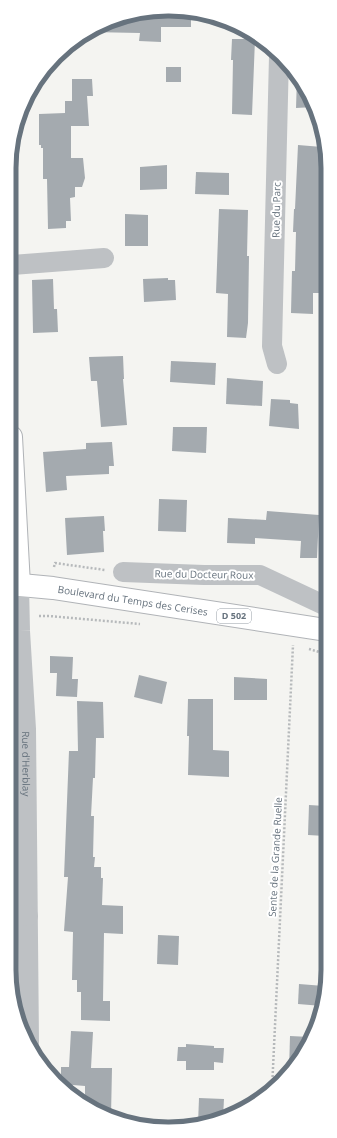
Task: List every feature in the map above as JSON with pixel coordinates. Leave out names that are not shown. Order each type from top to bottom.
[{"type":"main road","name":"Boulevard du Temps des Cerises","points":[[16,584],[53,588],[321,629]]},
{"type":"street","name":"Rue du Parc","points":[[277,364],[272,346],[279,64]]},
{"type":"street","points":[[16,265],[104,258]]},
{"type":"street","name":"Rue du Docteur Roux","points":[[123,572],[204,575],[260,575],[321,604]]},
{"type":"street","name":"Rue d'Herblay","points":[[16,619],[26,729],[19,915],[28,1028]]},
{"type":"path","name":"Sente de la Grande Ruelle","points":[[272,1081],[293,625]]},
{"type":"building","points":[[178,16],[191,18],[191,27],[161,27],[161,42],[139,41],[140,33],[101,32],[119,24],[149,17]]},
{"type":"building","points":[[232,39],[249,39],[255,43],[252,115],[232,114],[233,60],[231,60]]},
{"type":"building","points":[[166,67],[181,67],[181,82],[166,82]]},
{"type":"building","points":[[72,79],[92,79],[93,96],[87,96],[89,126],[71,126],[71,158],[83,158],[85,178],[82,187],[75,187],[75,197],[70,198],[71,221],[66,221],[66,228],[48,229],[47,179],[43,179],[43,148],[39,145],[39,114],[65,113],[65,101],[72,101]]},
{"type":"building","points":[[297,86],[308,107],[296,108]]},
{"type":"building","points":[[298,145],[320,147],[321,159],[321,293],[313,293],[313,314],[291,313],[292,271],[295,271],[296,232],[293,232]]},
{"type":"building","points":[[167,165],[167,189],[140,190],[140,167]]},
{"type":"building","points":[[196,172],[229,173],[229,195],[195,194]]},
{"type":"building","points":[[219,209],[248,210],[248,323],[246,338],[227,337],[228,294],[216,293]]},
{"type":"building","points":[[125,214],[148,215],[148,246],[125,246]]},
{"type":"building","points":[[168,278],[168,280],[175,280],[176,300],[144,302],[143,279]]},
{"type":"building","points":[[53,279],[54,309],[57,309],[58,332],[33,333],[32,280]]},
{"type":"building","points":[[123,356],[123,379],[127,425],[101,427],[97,381],[91,381],[89,357]]},
{"type":"building","points":[[171,361],[216,363],[215,385],[170,382]]},
{"type":"building","points":[[227,378],[263,381],[262,406],[226,404]]},
{"type":"building","points":[[271,399],[290,400],[290,403],[298,404],[299,429],[269,426]]},
{"type":"building","points":[[173,427],[207,427],[206,453],[172,451]]},
{"type":"building","points":[[112,442],[114,466],[109,466],[109,474],[66,476],[67,490],[46,492],[43,452],[86,449],[86,443]]},
{"type":"building","points":[[159,499],[187,500],[186,532],[158,531]]},
{"type":"building","points":[[267,511],[319,515],[317,558],[300,558],[301,541],[255,538],[255,544],[227,543],[228,518],[266,520]]},
{"type":"building","points":[[104,516],[104,552],[67,555],[65,518]]},
{"type":"building","points":[[50,656],[73,657],[72,679],[78,679],[77,697],[56,696],[57,673],[50,673]]},
{"type":"building","points":[[139,675],[167,682],[162,704],[134,697]]},
{"type":"building","points":[[234,677],[267,679],[267,700],[234,700]]},
{"type":"building","points":[[188,699],[213,699],[213,750],[229,751],[229,777],[188,775]]},
{"type":"building","points":[[77,701],[103,702],[104,738],[96,738],[95,778],[93,778],[91,816],[94,816],[93,857],[95,857],[94,867],[101,867],[101,878],[103,878],[102,905],[123,906],[123,934],[104,933],[103,1001],[110,1001],[110,1021],[81,1020],[81,992],[77,992],[77,980],[72,980],[73,932],[64,931],[68,877],[64,877],[69,751],[78,751]]},
{"type":"building","points":[[309,805],[321,806],[321,836],[308,835]]},
{"type":"building","points":[[158,935],[179,936],[178,965],[157,964]]},
{"type":"building","points":[[299,984],[320,986],[317,1006],[298,1004]]},
{"type":"building","points":[[71,1031],[93,1032],[91,1068],[112,1068],[111,1110],[92,1102],[85,1097],[85,1086],[69,1085],[61,1077],[61,1067],[69,1067]]},
{"type":"building","points":[[290,1036],[305,1037],[301,1046],[289,1062]]},
{"type":"building","points":[[186,1044],[224,1048],[223,1063],[214,1062],[214,1070],[186,1070],[186,1061],[177,1061],[178,1047],[186,1047]]},
{"type":"building","points":[[199,1098],[224,1099],[223,1112],[198,1119]]}]
